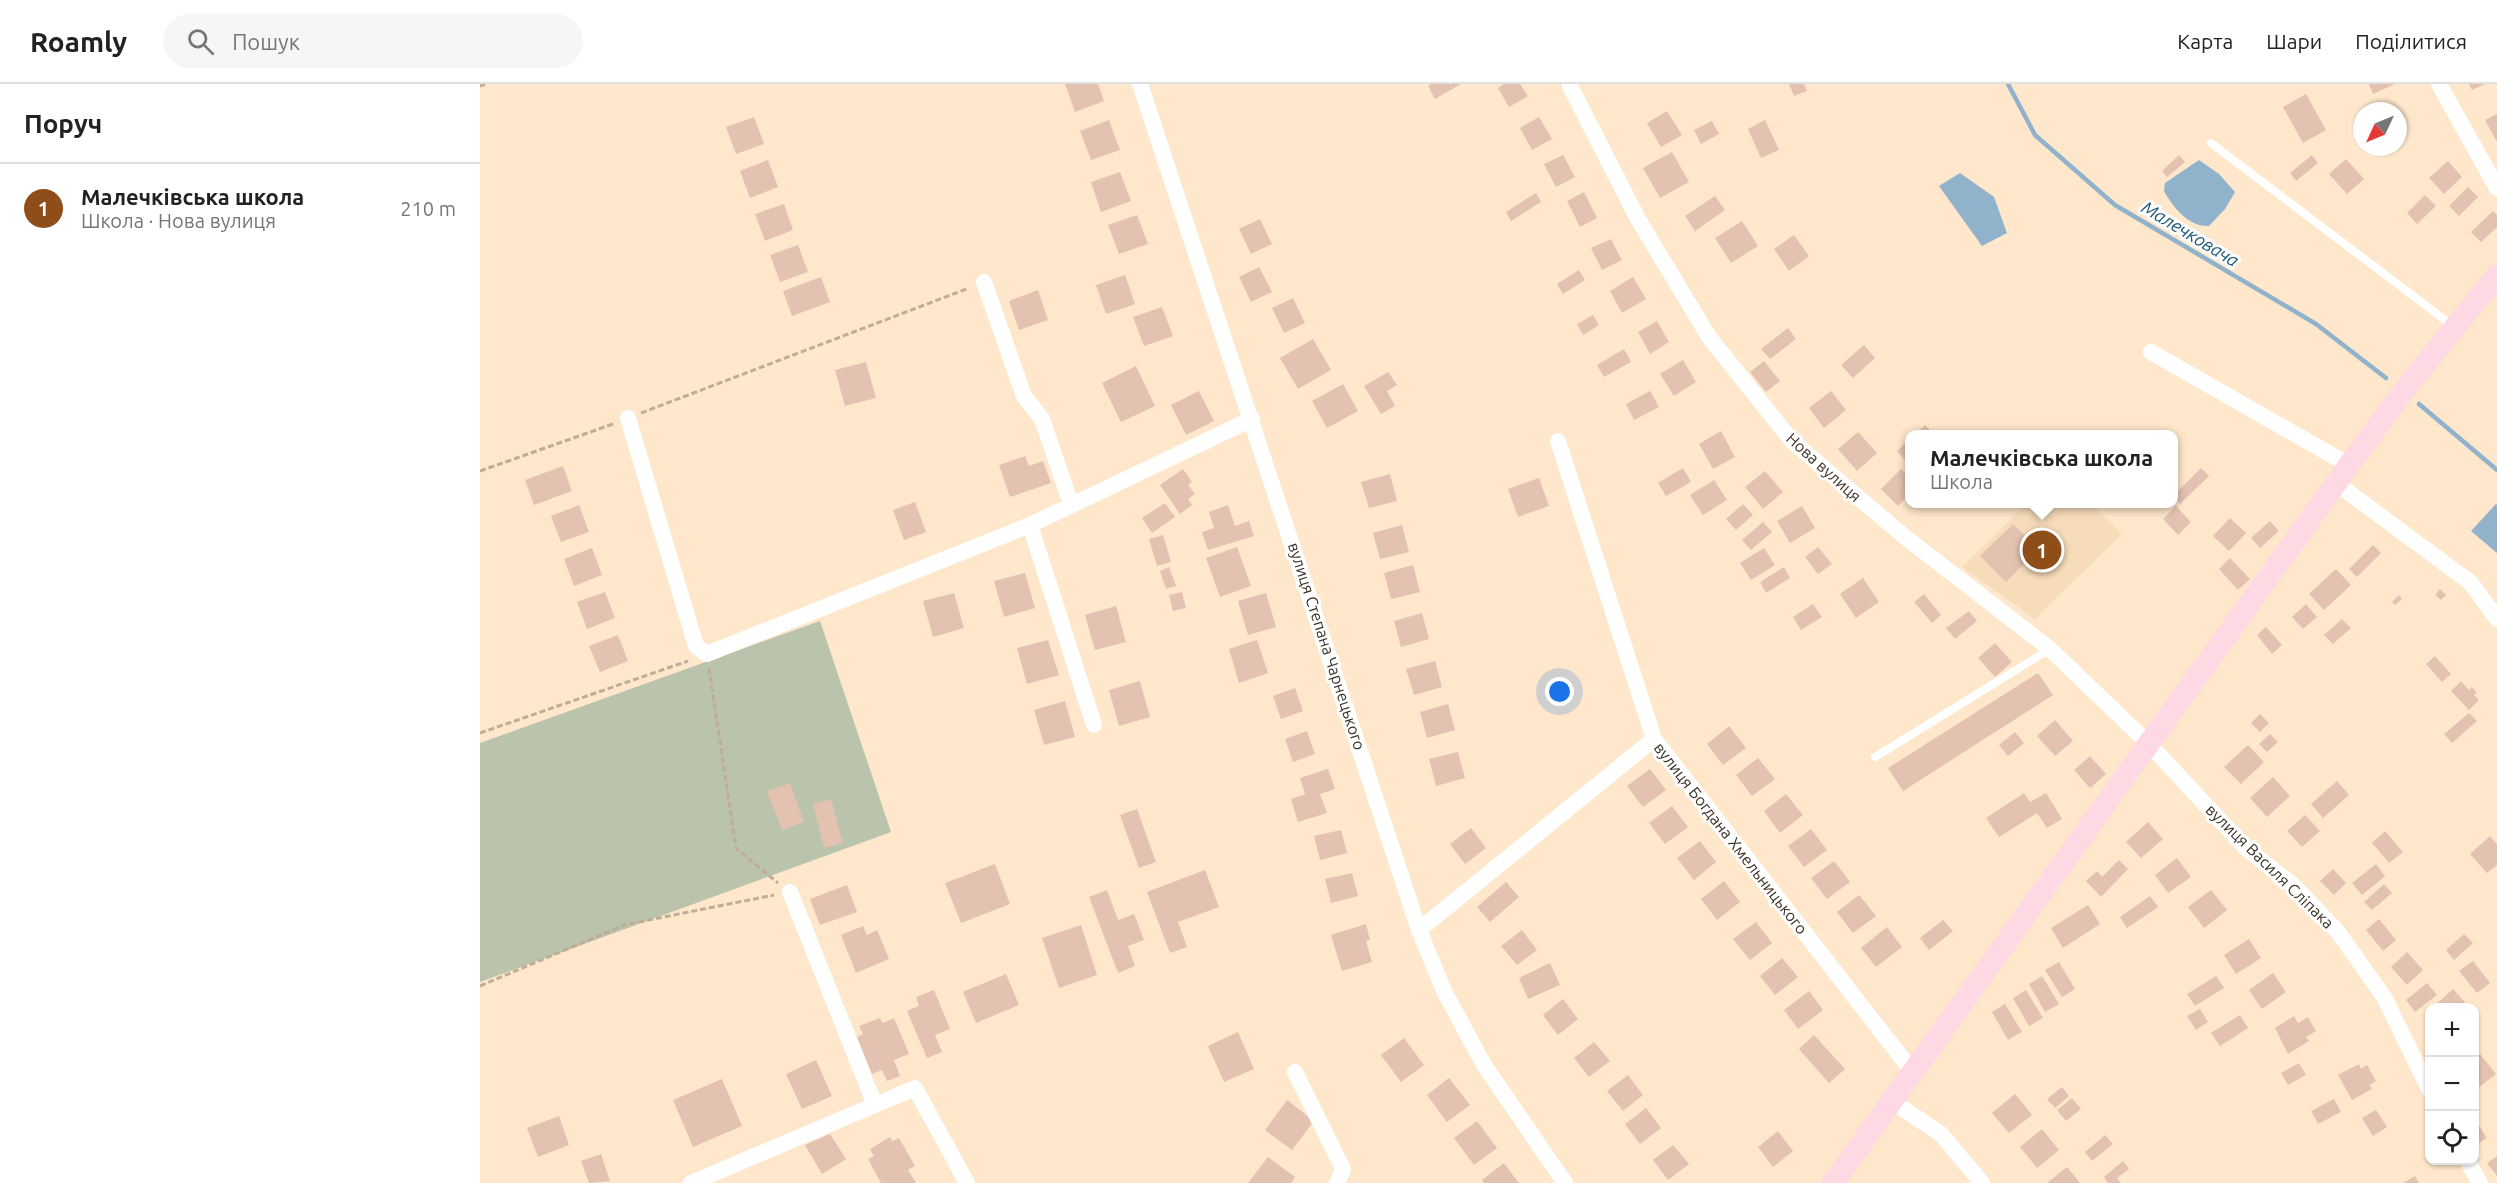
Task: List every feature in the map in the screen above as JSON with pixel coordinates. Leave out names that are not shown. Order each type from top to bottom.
[{"type":"street","name":"вулиця Степана Чарнецького","points":[[1140,84],[1419,930],[1444,991],[1484,1065],[1564,1183]]},
{"type":"street","name":"Нова вулиця","points":[[1569,84],[1638,219],[1709,337],[1792,441],[1905,537],[2050,649],[2149,744]]},
{"type":"street","points":[[2439,84],[2497,188]]},
{"type":"street","points":[[1833,1183],[1890,1100],[2342,474],[2412,380],[2497,275]]},
{"type":"street","points":[[984,282],[1023,396],[1042,419],[1071,504]]},
{"type":"street","points":[[2151,352],[2342,474],[2471,583],[2497,619]]},
{"type":"street","points":[[628,418],[696,646],[707,654],[1030,525],[1252,419]]},
{"type":"street","name":"вулиця Богдана Хмельницького","points":[[1558,441],[1654,739],[1912,1071]]},
{"type":"street","points":[[1030,525],[1094,725]]},
{"type":"street","points":[[1419,930],[1654,739]]},
{"type":"street","name":"вулиця Василя Сліпака","points":[[2149,744],[2247,849],[2293,885],[2338,932],[2384,997],[2425,1081]]},
{"type":"street","points":[[790,892],[875,1105]]},
{"type":"street","points":[[1295,1072],[1342,1169],[1336,1183]]},
{"type":"street","points":[[691,1183],[915,1088],[967,1183]]},
{"type":"street","points":[[1890,1100],[1941,1134],[1982,1183]]},
{"type":"street","points":[[2469,1165],[2480,1183]]},
{"type":"lane","points":[[2211,143],[2454,327]]},
{"type":"lane","points":[[1875,757],[2050,649]]},
{"type":"path","points":[[480,86],[485,84]]},
{"type":"path","points":[[480,471],[628,418],[984,282]]},
{"type":"path","points":[[480,733],[707,654],[736,848],[790,892]]},
{"type":"path","points":[[480,986],[624,925],[790,892]]},
{"type":"shaded area","points":[[2022,508],[2095,508],[2122,534],[2035,619],[1962,567]]},
{"type":"green space","points":[[820,621],[891,832],[480,982],[480,743]]},
{"type":"water","points":[[2199,160],[2219,174],[2235,192],[2225,209],[2209,226],[2188,220],[2164,191],[2165,183]]},
{"type":"water","points":[[1960,173],[1994,197],[2007,233],[1982,246],[1939,186]]},
{"type":"water","points":[[2497,505],[2497,553],[2471,531]]},
{"type":"building","points":[[1065,84],[1098,84],[1104,101],[1075,112]]},
{"type":"building","points":[[1431,84],[1461,84],[1435,99],[1428,86]]},
{"type":"building","points":[[1504,84],[1520,84],[1528,96],[1509,107],[1498,88]]},
{"type":"building","points":[[1789,84],[1804,84],[1807,91],[1794,96]]},
{"type":"building","points":[[2369,84],[2395,84],[2373,94]]},
{"type":"building","points":[[2469,84],[2485,84],[2472,90]]},
{"type":"building","points":[[2306,94],[2326,130],[2303,143],[2283,107]]},
{"type":"building","points":[[1667,111],[1682,135],[1661,147],[1647,123]]},
{"type":"building","points":[[2497,114],[2497,142],[2485,120]]},
{"type":"building","points":[[754,117],[764,144],[736,154],[726,127]]},
{"type":"building","points":[[1539,117],[1552,139],[1532,150],[1520,128]]},
{"type":"building","points":[[1109,120],[1120,150],[1091,160],[1080,131]]},
{"type":"building","points":[[1765,120],[1779,150],[1761,158],[1748,129]]},
{"type":"building","points":[[1712,121],[1719,134],[1701,144],[1694,130]]},
{"type":"building","points":[[1672,152],[1689,182],[1660,198],[1643,168]]},
{"type":"building","points":[[1563,155],[1575,177],[1556,187],[1544,164]]},
{"type":"building","points":[[2179,155],[2185,162],[2167,177],[2162,171]]},
{"type":"building","points":[[2312,155],[2318,163],[2296,181],[2290,173]]},
{"type":"building","points":[[2346,159],[2364,179],[2347,194],[2329,174]]},
{"type":"building","points":[[768,160],[778,187],[750,198],[740,171]]},
{"type":"building","points":[[2448,161],[2462,177],[2444,194],[2429,178]]},
{"type":"building","points":[[1120,172],[1131,201],[1101,212],[1091,182]]},
{"type":"building","points":[[2468,187],[2478,197],[2459,216],[2449,206]]},
{"type":"building","points":[[1584,192],[1597,218],[1580,227],[1567,201]]},
{"type":"building","points":[[1536,193],[1541,202],[1511,221],[1506,212]]},
{"type":"building","points":[[2425,195],[2436,206],[2417,224],[2407,213]]},
{"type":"building","points":[[1715,196],[1725,210],[1695,231],[1685,216]]},
{"type":"building","points":[[784,204],[793,230],[765,241],[755,214]]},
{"type":"building","points":[[2493,211],[2497,215],[2497,227],[2481,242],[2471,232]]},
{"type":"building","points":[[1137,215],[1148,244],[1119,254],[1108,225]]},
{"type":"building","points":[[1260,219],[1272,244],[1251,254],[1239,229]]},
{"type":"building","points":[[1742,221],[1758,246],[1731,263],[1715,238]]},
{"type":"building","points":[[1794,235],[1809,256],[1789,271],[1774,249]]},
{"type":"building","points":[[1611,239],[1622,260],[1602,270],[1591,248]]},
{"type":"building","points":[[798,245],[808,272],[780,282],[770,255]]},
{"type":"building","points":[[1259,267],[1272,292],[1251,302],[1239,277]]},
{"type":"building","points":[[1579,270],[1585,280],[1563,294],[1557,284]]},
{"type":"building","points":[[1125,275],[1135,304],[1106,314],[1096,285]]},
{"type":"building","points":[[821,277],[830,302],[792,316],[783,291]]},
{"type":"building","points":[[1633,277],[1646,299],[1622,313],[1610,291]]},
{"type":"building","points":[[1038,290],[1048,320],[1019,330],[1009,301]]},
{"type":"building","points":[[1293,298],[1305,323],[1284,333],[1272,308]]},
{"type":"building","points":[[1162,307],[1173,336],[1144,346],[1133,317]]},
{"type":"building","points":[[1593,315],[1599,325],[1583,335],[1577,324]]},
{"type":"building","points":[[1657,321],[1669,342],[1650,354],[1638,332]]},
{"type":"building","points":[[1788,328],[1796,339],[1770,359],[1761,349]]},
{"type":"building","points":[[1313,339],[1331,370],[1298,389],[1280,358]]},
{"type":"building","points":[[1864,345],[1875,358],[1853,378],[1841,365]]},
{"type":"building","points":[[1624,349],[1631,362],[1604,377],[1597,365]]},
{"type":"building","points":[[1683,360],[1696,382],[1674,396],[1660,374]]},
{"type":"building","points":[[1764,361],[1780,381],[1766,392],[1750,372]]},
{"type":"building","points":[[866,362],[876,398],[845,406],[835,370]]},
{"type":"building","points":[[1136,366],[1155,406],[1121,422],[1102,383]]},
{"type":"building","points":[[1388,372],[1397,385],[1387,391],[1395,406],[1381,414],[1364,386]]},
{"type":"building","points":[[1343,384],[1358,411],[1327,428],[1312,401]]},
{"type":"building","points":[[1199,391],[1214,421],[1186,435],[1171,405]]},
{"type":"building","points":[[1650,391],[1659,407],[1634,420],[1626,404]]},
{"type":"building","points":[[1831,391],[1846,410],[1824,428],[1809,408]]},
{"type":"building","points":[[1925,425],[1930,430],[1919,430]]},
{"type":"building","points":[[1721,431],[1735,457],[1713,469],[1699,444]]},
{"type":"building","points":[[1858,432],[1877,453],[1857,471],[1838,449]]},
{"type":"building","points":[[1905,444],[1905,460],[1897,451]]},
{"type":"building","points":[[1025,456],[1029,466],[1043,461],[1051,483],[1010,497],[999,465]]},
{"type":"building","points":[[563,466],[572,491],[534,505],[525,480]]},
{"type":"building","points":[[1683,468],[1691,482],[1666,496],[1658,483]]},
{"type":"building","points":[[2201,468],[2209,476],[2180,504],[2178,491]]},
{"type":"building","points":[[1183,469],[1192,482],[1188,485],[1195,494],[1188,499],[1192,505],[1180,514],[1160,485]]},
{"type":"building","points":[[1901,469],[1905,473],[1905,498],[1898,506],[1881,489]]},
{"type":"building","points":[[1765,471],[1783,492],[1763,509],[1745,487]]},
{"type":"building","points":[[1390,474],[1397,501],[1369,508],[1361,482]]},
{"type":"building","points":[[1539,478],[1549,506],[1518,517],[1508,489]]},
{"type":"building","points":[[1714,480],[1727,500],[1703,515],[1690,495]]},
{"type":"building","points":[[915,502],[926,532],[904,540],[893,510]]},
{"type":"building","points":[[1165,503],[1175,517],[1152,533],[1142,518]]},
{"type":"building","points":[[1743,504],[1753,515],[1736,530],[1726,519]]},
{"type":"building","points":[[579,505],[589,532],[561,542],[551,516]]},
{"type":"building","points":[[1228,505],[1235,526],[1249,521],[1254,536],[1208,550],[1202,532],[1214,528],[1209,512]]},
{"type":"building","points":[[1802,506],[1815,528],[1790,543],[1777,521]]},
{"type":"building","points":[[2174,508],[2178,508],[2191,522],[2178,535],[2163,519]]},
{"type":"building","points":[[2230,518],[2246,533],[2229,551],[2213,536]]},
{"type":"building","points":[[2270,521],[2279,531],[2260,548],[2251,538]]},
{"type":"building","points":[[1763,522],[1772,532],[1751,550],[1742,540]]},
{"type":"building","points":[[2013,524],[2039,549],[2006,582],[1980,556]]},
{"type":"building","points":[[1402,525],[1409,552],[1380,559],[1373,533]]},
{"type":"building","points":[[1163,535],[1171,562],[1157,566],[1149,539]]},
{"type":"building","points":[[2373,545],[2381,553],[2357,577],[2349,569]]},
{"type":"building","points":[[1237,547],[1251,586],[1220,597],[1206,558]]},
{"type":"building","points":[[1818,547],[1832,564],[1818,574],[1805,557]]},
{"type":"building","points":[[592,548],[602,575],[574,586],[564,559]]},
{"type":"building","points":[[1764,548],[1775,565],[1751,580],[1740,563]]},
{"type":"building","points":[[2230,558],[2250,579],[2238,590],[2219,569]]},
{"type":"building","points":[[1413,565],[1420,592],[1391,599],[1384,573]]},
{"type":"building","points":[[1169,567],[1176,586],[1166,589],[1160,571]]},
{"type":"building","points":[[1784,567],[1790,578],[1766,593],[1760,582]]},
{"type":"building","points":[[2336,569],[2351,585],[2324,610],[2309,594]]},
{"type":"building","points":[[1025,573],[1035,608],[1004,617],[994,581]]},
{"type":"building","points":[[1863,578],[1879,602],[1856,618],[1840,594]]},
{"type":"building","points":[[2440,589],[2446,595],[2441,600],[2435,595]]},
{"type":"building","points":[[605,592],[615,618],[587,629],[577,602]]},
{"type":"building","points":[[1182,592],[1186,608],[1173,611],[1169,595]]},
{"type":"building","points":[[954,593],[964,628],[933,637],[923,601]]},
{"type":"building","points":[[1266,593],[1276,627],[1248,635],[1238,601]]},
{"type":"building","points":[[1924,594],[1941,615],[1932,623],[1914,602]]},
{"type":"building","points":[[2399,595],[2402,599],[2395,605],[2392,602]]},
{"type":"building","points":[[1813,604],[1822,617],[1801,630],[1793,617]]},
{"type":"building","points":[[2306,604],[2317,617],[2303,629],[2292,617]]},
{"type":"building","points":[[1116,606],[1126,642],[1095,650],[1085,615]]},
{"type":"building","points":[[1969,611],[1977,621],[1955,639],[1946,628]]},
{"type":"building","points":[[1422,613],[1429,639],[1401,647],[1394,621]]},
{"type":"building","points":[[2342,619],[2351,628],[2333,644],[2324,635]]},
{"type":"building","points":[[2266,627],[2282,645],[2272,654],[2257,635]]},
{"type":"building","points":[[618,635],[628,661],[600,672],[589,646]]},
{"type":"building","points":[[1048,640],[1059,675],[1027,684],[1017,648]]},
{"type":"building","points":[[1257,640],[1268,673],[1239,683],[1229,649]]},
{"type":"building","points":[[1995,643],[2012,662],[1995,677],[1978,658]]},
{"type":"building","points":[[2435,656],[2451,674],[2442,682],[2426,664]]},
{"type":"building","points":[[1435,661],[1442,687],[1414,695],[1406,669]]},
{"type":"building","points":[[2038,673],[2053,695],[1903,791],[1888,768]]},
{"type":"building","points":[[1140,681],[1150,717],[1119,726],[1109,690]]},
{"type":"building","points":[[2461,681],[2469,690],[2472,687],[2477,693],[2474,695],[2479,700],[2469,710],[2451,691]]},
{"type":"building","points":[[1295,688],[1303,711],[1281,719],[1273,696]]},
{"type":"building","points":[[1065,701],[1075,737],[1044,745],[1034,710]]},
{"type":"building","points":[[1448,704],[1455,730],[1427,738],[1420,712]]},
{"type":"building","points":[[2469,713],[2477,721],[2452,743],[2444,734]]},
{"type":"building","points":[[2260,714],[2269,723],[2260,732],[2251,723]]},
{"type":"building","points":[[2055,720],[2073,741],[2055,756],[2037,736]]},
{"type":"building","points":[[1729,726],[1746,748],[1723,765],[1707,744]]},
{"type":"building","points":[[1307,731],[1315,754],[1293,762],[1285,739]]},
{"type":"building","points":[[2015,732],[2024,743],[2008,756],[1999,745]]},
{"type":"building","points":[[2270,734],[2278,742],[2267,752],[2259,744]]},
{"type":"building","points":[[2248,745],[2264,762],[2241,784],[2224,767]]},
{"type":"building","points":[[1458,752],[1465,778],[1436,786],[1429,759]]},
{"type":"building","points":[[2090,756],[2106,774],[2090,788],[2074,770]]},
{"type":"building","points":[[1758,758],[1775,779],[1752,796],[1736,775]]},
{"type":"building","points":[[1328,769],[1335,789],[1320,794],[1327,813],[1298,822],[1291,799],[1305,794],[1300,778]]},
{"type":"building","points":[[1650,769],[1666,790],[1643,807],[1627,786]]},
{"type":"building","points":[[2273,777],[2290,796],[2267,817],[2250,798]]},
{"type":"building","points":[[2337,781],[2349,795],[2323,818],[2311,804]]},
{"type":"building","points":[[790,783],[804,822],[782,830],[767,791]]},
{"type":"building","points":[[2024,793],[2030,802],[2046,793],[2062,819],[2047,828],[2037,813],[1999,837],[1986,818]]},
{"type":"building","points":[[1786,794],[1803,815],[1780,833],[1764,811]]},
{"type":"building","points":[[831,799],[843,843],[824,848],[813,804]]},
{"type":"building","points":[[1672,806],[1688,827],[1665,844],[1649,823]]},
{"type":"building","points":[[1137,809],[1156,862],[1139,868],[1120,815]]},
{"type":"building","points":[[2305,815],[2320,831],[2302,847],[2287,831]]},
{"type":"building","points":[[2148,822],[2163,839],[2141,858],[2126,842]]},
{"type":"building","points":[[1471,828],[1486,848],[1465,864],[1450,844]]},
{"type":"building","points":[[1811,829],[1827,850],[1804,867],[1788,846]]},
{"type":"building","points":[[1341,830],[1347,853],[1320,860],[1314,836]]},
{"type":"building","points":[[2385,831],[2403,852],[2389,863],[2372,843]]},
{"type":"building","points":[[2490,836],[2497,844],[2497,865],[2487,873],[2470,854]]},
{"type":"building","points":[[1700,841],[1716,862],[1694,880],[1677,858]]},
{"type":"building","points":[[2177,858],[2191,877],[2168,893],[2155,875]]},
{"type":"building","points":[[2119,860],[2128,869],[2101,897],[2086,881],[2097,871],[2102,877]]},
{"type":"building","points":[[1834,861],[1850,882],[1827,899],[1811,878]]},
{"type":"building","points":[[995,864],[1010,904],[961,923],[945,883]]},
{"type":"building","points":[[2376,864],[2385,876],[2362,895],[2352,883]]},
{"type":"building","points":[[2333,869],[2346,883],[2334,895],[2320,881]]},
{"type":"building","points":[[1205,870],[1219,907],[1178,922],[1187,947],[1170,953],[1147,892]]},
{"type":"building","points":[[1352,873],[1358,896],[1331,903],[1325,879]]},
{"type":"building","points":[[1724,881],[1740,902],[1717,920],[1701,899]]},
{"type":"building","points":[[1506,882],[1519,897],[1490,922],[1477,907]]},
{"type":"building","points":[[2384,884],[2392,893],[2372,910],[2364,902]]},
{"type":"building","points":[[847,885],[857,912],[820,925],[810,899]]},
{"type":"building","points":[[1107,890],[1118,920],[1134,914],[1144,940],[1128,946],[1135,966],[1118,973],[1089,897]]},
{"type":"building","points":[[2211,890],[2227,910],[2204,928],[2188,907]]},
{"type":"building","points":[[1859,895],[1876,916],[1853,933],[1837,912]]},
{"type":"building","points":[[2150,896],[2158,907],[2127,928],[2120,917]]},
{"type":"building","points":[[2088,905],[2100,924],[2063,948],[2051,928]]},
{"type":"building","points":[[2379,919],[2396,940],[2383,951],[2366,930]]},
{"type":"building","points":[[1943,920],[1953,931],[1929,950],[1920,938]]},
{"type":"building","points":[[1756,922],[1772,943],[1750,960],[1733,939]]},
{"type":"building","points":[[1366,924],[1370,940],[1366,941],[1372,962],[1342,971],[1331,935]]},
{"type":"building","points":[[1081,925],[1097,975],[1059,988],[1042,938]]},
{"type":"building","points":[[863,926],[867,935],[877,930],[889,959],[856,973],[841,935]]},
{"type":"building","points":[[1887,927],[1902,947],[1876,967],[1861,948]]},
{"type":"building","points":[[1522,930],[1537,950],[1517,965],[1501,946]]},
{"type":"building","points":[[2464,934],[2473,943],[2454,960],[2446,950]]},
{"type":"building","points":[[2249,939],[2261,958],[2236,974],[2224,955]]},
{"type":"building","points":[[2407,952],[2423,970],[2407,985],[2391,967]]},
{"type":"building","points":[[1782,958],[1798,977],[1775,995],[1760,976]]},
{"type":"building","points":[[2473,961],[2490,983],[2477,993],[2459,971]]},
{"type":"building","points":[[2059,962],[2075,989],[2062,997],[2045,970]]},
{"type":"building","points":[[1550,963],[1560,985],[1528,999],[1519,978]]},
{"type":"building","points":[[2273,973],[2286,992],[2262,1009],[2249,990]]},
{"type":"building","points":[[1006,974],[1019,1005],[976,1023],[963,992]]},
{"type":"building","points":[[2042,976],[2059,1004],[2045,1012],[2029,984]]},
{"type":"building","points":[[2216,976],[2224,988],[2195,1006],[2187,994]]},
{"type":"building","points":[[2427,983],[2437,995],[2415,1012],[2406,1000]]},
{"type":"building","points":[[2453,989],[2466,1003],[2438,1003]]},
{"type":"building","points":[[934,990],[950,1029],[935,1035],[942,1052],[927,1058],[907,1011],[919,1006],[916,997]]},
{"type":"building","points":[[2026,990],[2043,1018],[2029,1026],[2013,998]]},
{"type":"building","points":[[1809,991],[1823,1010],[1798,1029],[1784,1010]]},
{"type":"building","points":[[1563,999],[1578,1019],[1558,1035],[1543,1015]]},
{"type":"building","points":[[2005,1004],[2022,1032],[2008,1040],[1992,1012]]},
{"type":"building","points":[[2200,1009],[2208,1022],[2196,1030],[2187,1016]]},
{"type":"building","points":[[2240,1015],[2248,1028],[2220,1046],[2211,1033]]},
{"type":"building","points":[[2294,1016],[2298,1023],[2308,1017],[2316,1031],[2306,1037],[2309,1041],[2288,1054],[2275,1028]]},
{"type":"building","points":[[880,1018],[883,1023],[894,1018],[909,1054],[894,1060],[900,1076],[887,1081],[882,1070],[872,1074],[857,1037],[863,1034],[859,1026]]},
{"type":"building","points":[[1238,1032],[1254,1069],[1224,1082],[1208,1046]]},
{"type":"building","points":[[1814,1035],[1845,1069],[1829,1083],[1799,1049]]},
{"type":"building","points":[[1404,1038],[1424,1065],[1401,1082],[1381,1055]]},
{"type":"building","points":[[1594,1042],[1610,1061],[1589,1077],[1574,1058]]},
{"type":"building","points":[[2479,1055],[2496,1074],[2479,1087],[2479,1057]]},
{"type":"building","points":[[816,1060],[832,1096],[802,1109],[786,1074]]},
{"type":"building","points":[[2299,1063],[2306,1075],[2288,1085],[2281,1073]]},
{"type":"building","points":[[2359,1064],[2361,1069],[2367,1065],[2376,1081],[2369,1085],[2372,1089],[2352,1100],[2338,1075]]},
{"type":"building","points":[[1628,1075],[1643,1095],[1623,1111],[1607,1091]]},
{"type":"building","points":[[1449,1078],[1470,1105],[1447,1122],[1427,1095]]},
{"type":"building","points":[[722,1079],[742,1126],[693,1147],[673,1100]]},
{"type":"building","points":[[2062,1087],[2069,1096],[2055,1108],[2047,1099]]},
{"type":"building","points":[[2015,1094],[2032,1115],[2009,1133],[1992,1113]]},
{"type":"building","points":[[2072,1098],[2081,1109],[2066,1121],[2057,1110]]},
{"type":"building","points":[[2334,1099],[2341,1112],[2318,1124],[2311,1111]]},
{"type":"building","points":[[1287,1100],[1314,1121],[1292,1150],[1265,1130]]},
{"type":"building","points":[[1646,1108],[1661,1128],[1640,1144],[1625,1124]]},
{"type":"building","points":[[2376,1110],[2387,1127],[2373,1136],[2362,1118]]},
{"type":"building","points":[[559,1116],[569,1145],[538,1157],[527,1128]]},
{"type":"building","points":[[1477,1121],[1497,1148],[1474,1165],[1454,1138]]},
{"type":"building","points":[[2479,1126],[2487,1138],[2479,1143]]},
{"type":"building","points":[[2042,1129],[2059,1150],[2037,1168],[2020,1147]]},
{"type":"building","points":[[1778,1131],[1793,1151],[1773,1167],[1758,1147]]},
{"type":"building","points":[[830,1134],[846,1159],[822,1174],[805,1145]]},
{"type":"building","points":[[2105,1135],[2113,1144],[2092,1161],[2085,1152]]},
{"type":"building","points":[[890,1137],[892,1141],[899,1138],[915,1166],[908,1170],[916,1183],[881,1183],[868,1159],[874,1156],[870,1149]]},
{"type":"building","points":[[1673,1145],[1689,1164],[1668,1180],[1653,1160]]},
{"type":"building","points":[[601,1154],[610,1181],[589,1183],[581,1161]]},
{"type":"building","points":[[2497,1156],[2497,1176],[2487,1163]]},
{"type":"building","points":[[1268,1157],[1295,1177],[1291,1183],[1248,1183]]},
{"type":"building","points":[[2123,1161],[2129,1169],[2117,1178],[2121,1183],[2108,1183],[2104,1177]]},
{"type":"building","points":[[1504,1163],[1519,1183],[1484,1183],[1482,1180]]},
{"type":"building","points":[[2067,1167],[2080,1183],[2047,1183]]},
{"type":"building","points":[[2415,1176],[2419,1183],[2403,1183]]},
{"type":"waterway","name":"Малечковача","points":[[2008,84],[2035,135],[2115,205],[2316,324],[2386,378]]},
{"type":"waterway","name":"Малечковача","points":[[2419,404],[2497,470]]},
{"type":"place","name":"Малечківська школа","points":[[2042,550]]}]
